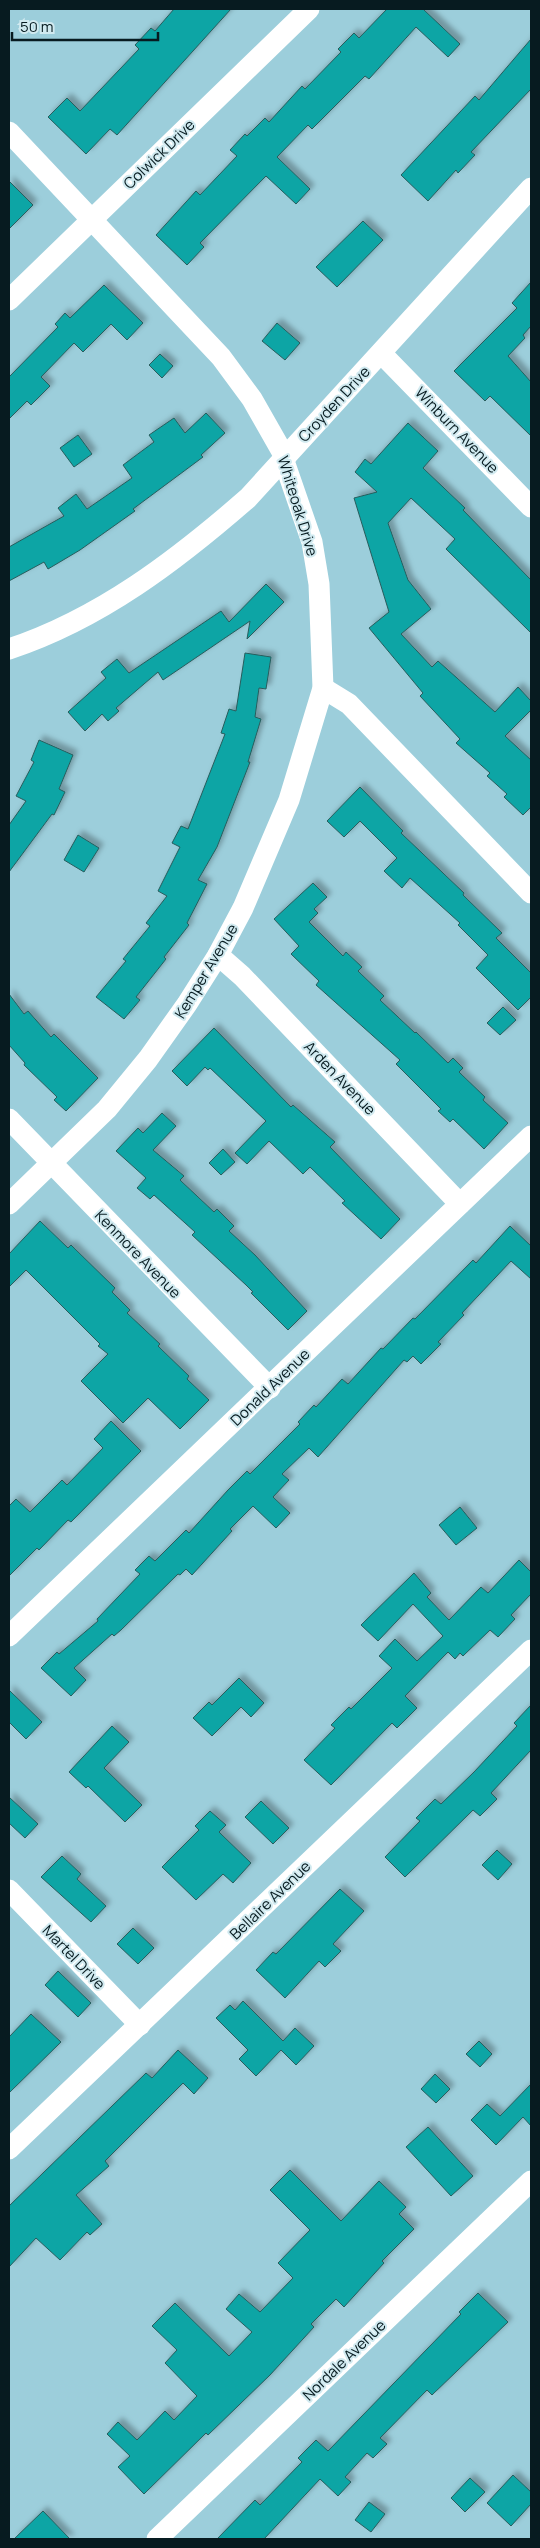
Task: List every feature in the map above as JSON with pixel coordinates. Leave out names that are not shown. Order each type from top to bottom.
[{"type":"street","name":"Colwick Drive","points":[[9,300],[309,9]]},
{"type":"street","name":"Whiteoak Drive","points":[[9,132],[221,357],[258,407],[285,457],[285,464],[312,542],[317,576],[323,688]]},
{"type":"street","name":"Croyden Drive","points":[[10,652],[89,614],[154,574],[197,542],[248,498],[531,188]]},
{"type":"street","name":"Winburn Avenue","points":[[381,353],[531,507]]},
{"type":"street","points":[[323,688],[349,704],[531,893]]},
{"type":"street","name":"Kemper Avenue","points":[[9,1204],[52,1164],[106,1109],[148,1058],[187,1004],[218,955],[243,908],[283,816],[323,688]]},
{"type":"street","name":"Arden Avenue","points":[[218,955],[242,976],[460,1204]]},
{"type":"street","name":"Kenmore Avenue","points":[[9,1119],[270,1388]]},
{"type":"street","name":"Donald Avenue","points":[[9,1636],[531,1136]]},
{"type":"street","name":"Bellaire Avenue","points":[[9,2150],[531,1650]]},
{"type":"street","name":"Martel Drive","points":[[9,1890],[140,2025]]},
{"type":"street","name":"Nordale Avenue","points":[[156,2539],[531,2181]]},
{"type":"building","points":[[174,9],[231,9],[117,135],[110,129],[86,154],[48,117],[67,98],[80,111],[139,49],[135,45],[151,28],[155,31]]},
{"type":"building","points":[[387,9],[423,9],[460,44],[448,57],[416,27],[369,79],[365,76],[312,129],[308,125],[277,157],[310,189],[296,204],[266,176],[200,243],[204,247],[187,265],[156,235],[196,191],[200,195],[237,156],[230,150],[245,134],[247,136],[265,118],[269,122],[302,86],[305,89],[341,52],[338,49],[354,33],[359,38]]},
{"type":"building","points":[[531,39],[531,89],[471,152],[475,155],[458,173],[456,170],[428,201],[401,175],[475,96],[479,100]]},
{"type":"building","points":[[9,181],[33,205],[9,229]]},
{"type":"building","points":[[363,221],[383,240],[337,287],[316,267]]},
{"type":"building","points":[[531,282],[531,326],[523,335],[525,338],[508,356],[531,382],[531,436],[490,396],[485,401],[454,371],[517,308],[512,303]]},
{"type":"building","points":[[104,285],[143,323],[127,340],[111,324],[83,352],[74,343],[41,377],[50,386],[31,405],[27,401],[9,419],[9,377],[58,327],[55,324],[65,313],[70,318]]},
{"type":"building","points":[[277,323],[300,343],[285,360],[262,341]]},
{"type":"building","points":[[160,354],[173,366],[162,378],[149,365]]},
{"type":"building","points":[[206,413],[225,433],[201,455],[203,457],[133,509],[135,511],[80,550],[48,569],[44,562],[9,581],[9,547],[64,516],[58,508],[76,494],[87,509],[132,478],[123,465],[154,442],[149,435],[174,418],[185,433]]},
{"type":"building","points":[[408,423],[438,451],[423,468],[465,508],[463,510],[531,580],[531,633],[446,549],[455,539],[411,498],[388,523],[408,580],[431,609],[401,634],[432,667],[438,661],[495,712],[518,687],[531,701],[531,710],[505,736],[531,760],[531,807],[523,815],[504,797],[507,794],[487,776],[490,773],[456,743],[460,739],[420,696],[423,693],[369,628],[389,612],[354,498],[377,492],[355,472],[365,459],[371,464]]},
{"type":"building","points":[[78,435],[92,454],[74,467],[60,448]]},
{"type":"building","points":[[266,584],[284,602],[247,639],[250,621],[163,680],[158,672],[116,708],[119,711],[108,721],[102,714],[85,731],[68,712],[106,678],[101,672],[117,659],[129,673],[221,611],[229,622]]},
{"type":"building","points":[[245,653],[271,657],[266,689],[259,688],[255,717],[261,719],[248,762],[250,762],[217,847],[198,880],[207,884],[187,923],[189,925],[164,957],[166,959],[136,997],[140,1000],[124,1019],[96,997],[126,961],[123,959],[150,926],[146,923],[167,896],[158,891],[180,847],[172,843],[181,826],[188,829],[225,734],[221,733],[229,709],[236,711]]},
{"type":"building","points":[[39,740],[73,755],[59,789],[65,792],[54,815],[52,814],[9,872],[9,825],[26,801],[16,796],[34,762],[31,760]]},
{"type":"building","points":[[360,787],[403,831],[401,833],[464,893],[463,895],[502,933],[496,938],[531,973],[531,997],[518,1010],[476,968],[488,955],[458,925],[460,923],[410,878],[402,888],[384,871],[397,858],[360,821],[344,837],[327,821]]},
{"type":"building","points":[[78,835],[99,848],[84,872],[64,860]]},
{"type":"building","points":[[313,883],[327,897],[314,909],[318,913],[309,922],[343,956],[346,952],[362,967],[358,971],[384,996],[380,1000],[448,1063],[453,1058],[463,1068],[459,1072],[485,1097],[483,1100],[508,1123],[484,1149],[453,1119],[450,1122],[438,1111],[441,1109],[396,1064],[400,1060],[316,985],[319,981],[291,954],[299,946],[274,919]]},
{"type":"building","points":[[9,994],[24,1014],[28,1011],[51,1037],[54,1034],[98,1078],[66,1111],[54,1100],[57,1097],[24,1065],[25,1063],[9,1045]]},
{"type":"building","points":[[503,1007],[516,1020],[500,1035],[487,1023]]},
{"type":"building","points":[[214,1028],[291,1107],[293,1105],[335,1142],[330,1147],[400,1219],[381,1239],[342,1203],[345,1201],[310,1167],[303,1174],[269,1141],[247,1164],[235,1153],[266,1121],[210,1068],[208,1070],[205,1067],[187,1086],[172,1071]]},
{"type":"building","points":[[162,1113],[176,1126],[153,1150],[184,1176],[180,1180],[214,1212],[217,1209],[234,1226],[229,1231],[255,1255],[307,1311],[288,1330],[251,1293],[253,1292],[246,1285],[192,1235],[195,1232],[154,1195],[150,1199],[137,1188],[146,1178],[116,1151],[138,1128],[143,1133]]},
{"type":"building","points":[[223,1149],[235,1162],[221,1175],[209,1163]]},
{"type":"building","points":[[40,1221],[68,1248],[71,1245],[115,1288],[112,1292],[130,1310],[127,1313],[160,1344],[158,1346],[189,1376],[187,1379],[209,1400],[180,1429],[148,1398],[123,1423],[81,1381],[108,1354],[98,1346],[100,1344],[26,1270],[9,1287],[9,1254]]},
{"type":"building","points":[[510,1226],[531,1246],[531,1279],[511,1261],[462,1313],[464,1315],[438,1342],[441,1344],[421,1364],[413,1356],[407,1362],[404,1360],[318,1457],[309,1448],[282,1474],[289,1480],[273,1497],[290,1513],[276,1528],[253,1506],[230,1529],[232,1531],[192,1575],[186,1569],[180,1575],[178,1574],[121,1630],[114,1636],[112,1634],[74,1668],[86,1680],[71,1696],[41,1668],[57,1652],[59,1654],[98,1621],[97,1619],[140,1574],[135,1570],[149,1556],[155,1561],[186,1530],[189,1533],[247,1471],[250,1474],[300,1424],[298,1422],[314,1405],[316,1407],[342,1379],[348,1384],[381,1348],[383,1349],[413,1318],[415,1319],[473,1260],[476,1263]]},
{"type":"building","points":[[111,1421],[141,1451],[71,1522],[68,1520],[39,1550],[37,1548],[9,1576],[9,1506],[16,1499],[30,1512],[62,1480],[67,1485],[103,1448],[94,1439]]},
{"type":"building","points":[[460,1507],[477,1528],[456,1545],[439,1525]]},
{"type":"building","points":[[519,1560],[531,1572],[531,1594],[511,1615],[515,1619],[498,1637],[490,1630],[463,1656],[460,1653],[455,1659],[448,1652],[405,1696],[417,1708],[397,1728],[392,1723],[331,1785],[304,1760],[335,1728],[331,1725],[349,1707],[351,1709],[392,1668],[379,1656],[395,1639],[417,1661],[443,1636],[413,1604],[378,1641],[361,1625],[414,1573],[431,1593],[427,1597],[449,1620],[481,1587],[488,1593]]},
{"type":"building","points":[[239,1678],[264,1703],[251,1717],[241,1707],[212,1736],[193,1718],[209,1702],[212,1705]]},
{"type":"building","points":[[9,1690],[42,1722],[26,1739],[9,1722]]},
{"type":"building","points":[[531,1705],[531,1750],[491,1793],[497,1799],[480,1816],[473,1810],[405,1877],[385,1857],[420,1821],[416,1818],[435,1799],[441,1804],[474,1772],[517,1726],[514,1723]]},
{"type":"building","points":[[112,1726],[129,1742],[104,1768],[142,1805],[125,1822],[88,1786],[86,1788],[69,1772]]},
{"type":"building","points":[[9,1797],[38,1824],[25,1838],[9,1823]]},
{"type":"building","points":[[261,1801],[289,1828],[273,1844],[245,1817]]},
{"type":"building","points":[[210,1811],[226,1825],[219,1832],[251,1863],[233,1883],[223,1874],[196,1900],[162,1867],[199,1830],[195,1826]]},
{"type":"building","points":[[497,1850],[512,1864],[498,1880],[482,1865]]},
{"type":"building","points":[[62,1856],[81,1874],[77,1879],[106,1906],[91,1922],[41,1877]]},
{"type":"building","points":[[340,1889],[364,1911],[333,1944],[341,1951],[325,1967],[319,1961],[285,1998],[256,1970],[273,1952],[276,1954]]},
{"type":"building","points":[[133,1928],[154,1948],[138,1964],[117,1944]]},
{"type":"building","points":[[58,1971],[91,2003],[78,2017],[45,1985]]},
{"type":"building","points":[[243,2001],[283,2041],[295,2028],[314,2046],[296,2065],[281,2050],[256,2076],[239,2059],[248,2050],[216,2018],[230,2005],[235,2010]]},
{"type":"building","points":[[31,2014],[61,2042],[9,2093],[9,2037]]},
{"type":"building","points":[[479,2041],[492,2054],[480,2067],[466,2054]]},
{"type":"building","points":[[178,2050],[208,2078],[194,2094],[183,2083],[105,2161],[109,2166],[76,2195],[102,2224],[90,2235],[87,2232],[60,2260],[36,2238],[9,2267],[9,2206],[146,2073],[152,2078]]},
{"type":"building","points":[[435,2074],[450,2089],[436,2103],[421,2089]]},
{"type":"building","points":[[531,2084],[531,2126],[523,2117],[496,2145],[471,2120],[487,2104],[500,2116]]},
{"type":"building","points":[[428,2127],[473,2176],[451,2196],[406,2147]]},
{"type":"building","points":[[290,2170],[341,2221],[379,2181],[406,2207],[399,2214],[414,2229],[382,2261],[384,2263],[344,2307],[336,2299],[311,2324],[314,2327],[270,2375],[208,2435],[206,2433],[144,2494],[118,2467],[130,2456],[107,2434],[118,2422],[137,2440],[165,2411],[174,2420],[197,2396],[165,2363],[177,2350],[152,2326],[175,2303],[229,2356],[252,2332],[226,2309],[239,2294],[260,2312],[293,2278],[278,2263],[310,2230],[270,2190]]},
{"type":"building","points":[[478,2293],[508,2322],[432,2395],[427,2390],[380,2438],[387,2444],[373,2458],[367,2453],[345,2477],[351,2482],[338,2496],[320,2479],[264,2539],[217,2539],[255,2500],[260,2505],[302,2462],[298,2458],[316,2440],[328,2451],[461,2314],[459,2312]]},
{"type":"building","points":[[513,2475],[531,2492],[531,2504],[511,2526],[487,2503]]},
{"type":"building","points":[[470,2478],[485,2492],[465,2512],[451,2498]]},
{"type":"building","points":[[369,2502],[385,2514],[371,2532],[355,2520]]},
{"type":"building","points":[[43,2511],[70,2539],[14,2539]]}]
